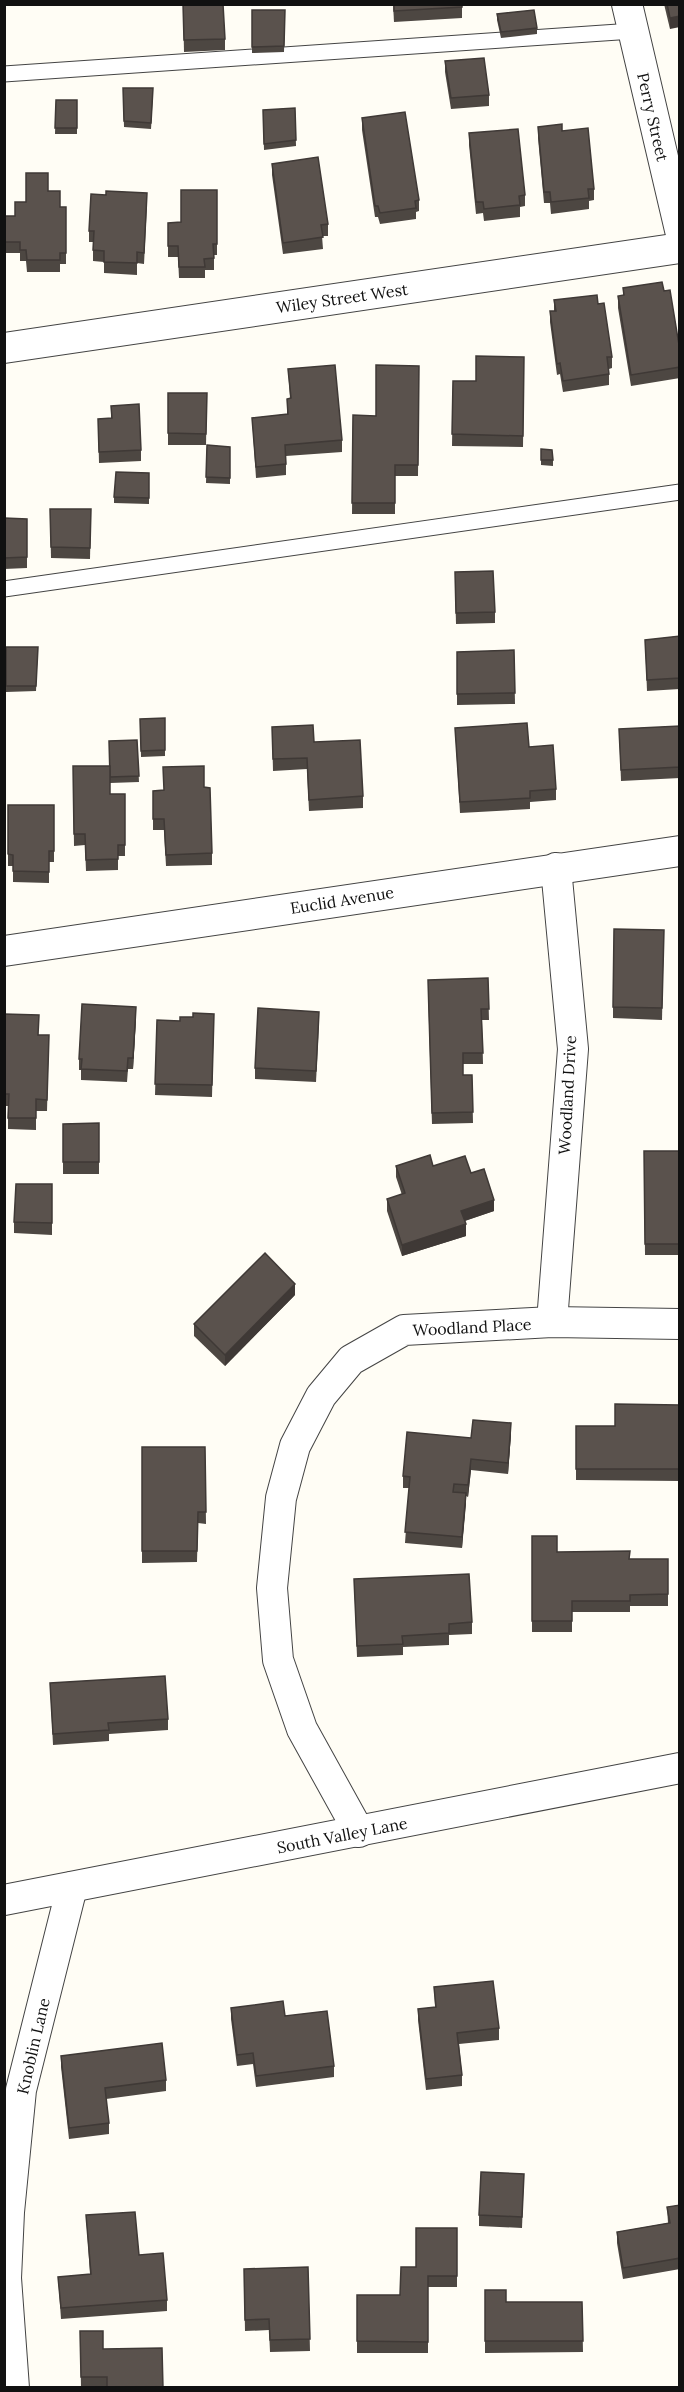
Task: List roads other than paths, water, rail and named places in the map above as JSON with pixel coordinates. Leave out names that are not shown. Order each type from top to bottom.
[{"type":"street","name":"Perry Street","points":[[630,18],[680,230]]},
{"type":"street","name":"Wiley Street West","points":[[4,348],[680,248]]},
{"type":"street","name":"Euclid Avenue","points":[[4,951],[680,851]]},
{"type":"street","name":"Woodland Drive","points":[[552,1322],[573,1049],[556,868]]},
{"type":"street","name":"Woodland Place","points":[[359,1832],[302,1729],[278,1660],[272,1588],[281,1498],[295,1446],[321,1396],[351,1360],[404,1330],[552,1322],[680,1324]]},
{"type":"street","name":"South Valley Lane","points":[[4,1900],[680,1768]]},
{"type":"street","name":"Knoblin Lane","points":[[15,2388],[6,2278],[9,2212],[21,2090],[72,1887]]},
{"type":"lane","points":[[4,74],[630,18]]},
{"type":"lane","points":[[4,589],[680,492]]}]
